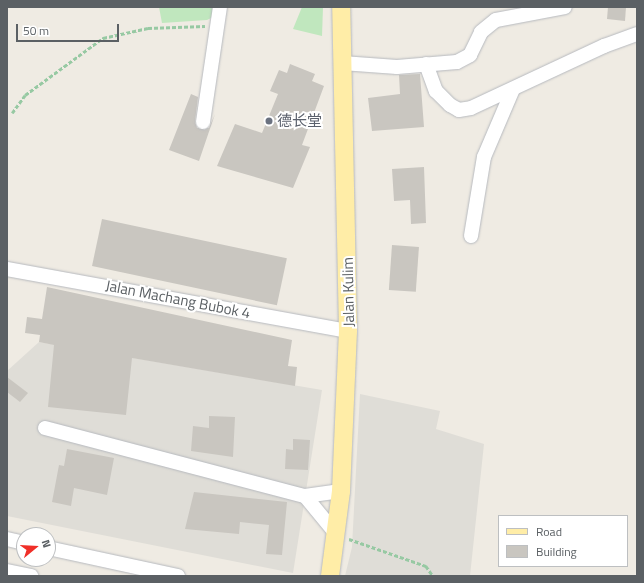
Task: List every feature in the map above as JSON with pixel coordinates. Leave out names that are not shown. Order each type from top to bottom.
[{"type":"main road","name":"Jalan Kulim","points":[[330,576],[338,535],[348,331],[341,7]]},
{"type":"street","points":[[342,63],[397,67],[456,62],[470,55],[481,32],[496,20],[565,7]]},
{"type":"street","points":[[203,122],[219,14]]},
{"type":"street","points":[[426,64],[436,91],[459,110],[513,89],[604,46],[637,34]]},
{"type":"street","points":[[471,236],[484,157],[513,89]]},
{"type":"street","name":"Jalan Machang Bubok 4","points":[[7,269],[348,331]]},
{"type":"street","points":[[45,428],[305,496],[341,491]]},
{"type":"street","points":[[305,496],[338,535]]},
{"type":"street","points":[[56,550],[178,576]]},
{"type":"street","points":[[7,571],[31,576]]},
{"type":"path","points":[[12,113],[24,95],[103,38],[148,28],[204,27],[219,14]]},
{"type":"path","points":[[338,535],[426,566],[433,576]]},
{"type":"shaded area","points":[[39,342],[322,390],[293,573],[7,516],[7,371]]},
{"type":"shaded area","points":[[360,394],[440,411],[436,429],[484,444],[470,576],[345,576],[352,547]]},
{"type":"green space","points":[[159,7],[212,7],[215,16],[207,20],[162,23]]},
{"type":"green space","points":[[302,7],[323,7],[322,36],[293,29]]},
{"type":"building","points":[[608,7],[626,7],[625,21],[607,19]]},
{"type":"building","points":[[290,64],[315,74],[312,81],[324,86],[302,145],[310,147],[293,188],[217,166],[235,124],[262,133],[278,94],[270,91],[279,70],[287,73]]},
{"type":"building","points":[[420,74],[424,127],[372,131],[368,98],[400,94],[399,75]]},
{"type":"building","points":[[191,94],[198,97],[195,121],[197,128],[209,128],[215,114],[199,161],[169,150]]},
{"type":"building","points":[[424,167],[426,223],[411,224],[410,200],[394,201],[392,169]]},
{"type":"building","points":[[102,219],[287,258],[277,305],[92,266]]},
{"type":"building","points":[[392,245],[419,247],[416,292],[389,290]]},
{"type":"building","points":[[47,287],[292,340],[288,366],[297,367],[295,386],[132,358],[126,415],[48,407],[54,345],[39,342],[40,335],[25,333],[27,317],[42,319]]},
{"type":"building","points":[[7,377],[28,393],[20,402],[7,392]]},
{"type":"building","points":[[209,416],[235,417],[233,457],[191,451],[193,426],[209,428]]},
{"type":"building","points":[[293,439],[310,440],[308,470],[285,469],[286,449],[293,450]]},
{"type":"building","points":[[67,449],[114,458],[107,495],[74,488],[71,506],[52,502],[59,465],[64,466]]},
{"type":"building","points":[[194,492],[287,502],[282,555],[266,554],[269,525],[240,522],[239,534],[185,529]]},
{"type":"place","name":"德长堂","points":[[269,121]]}]
